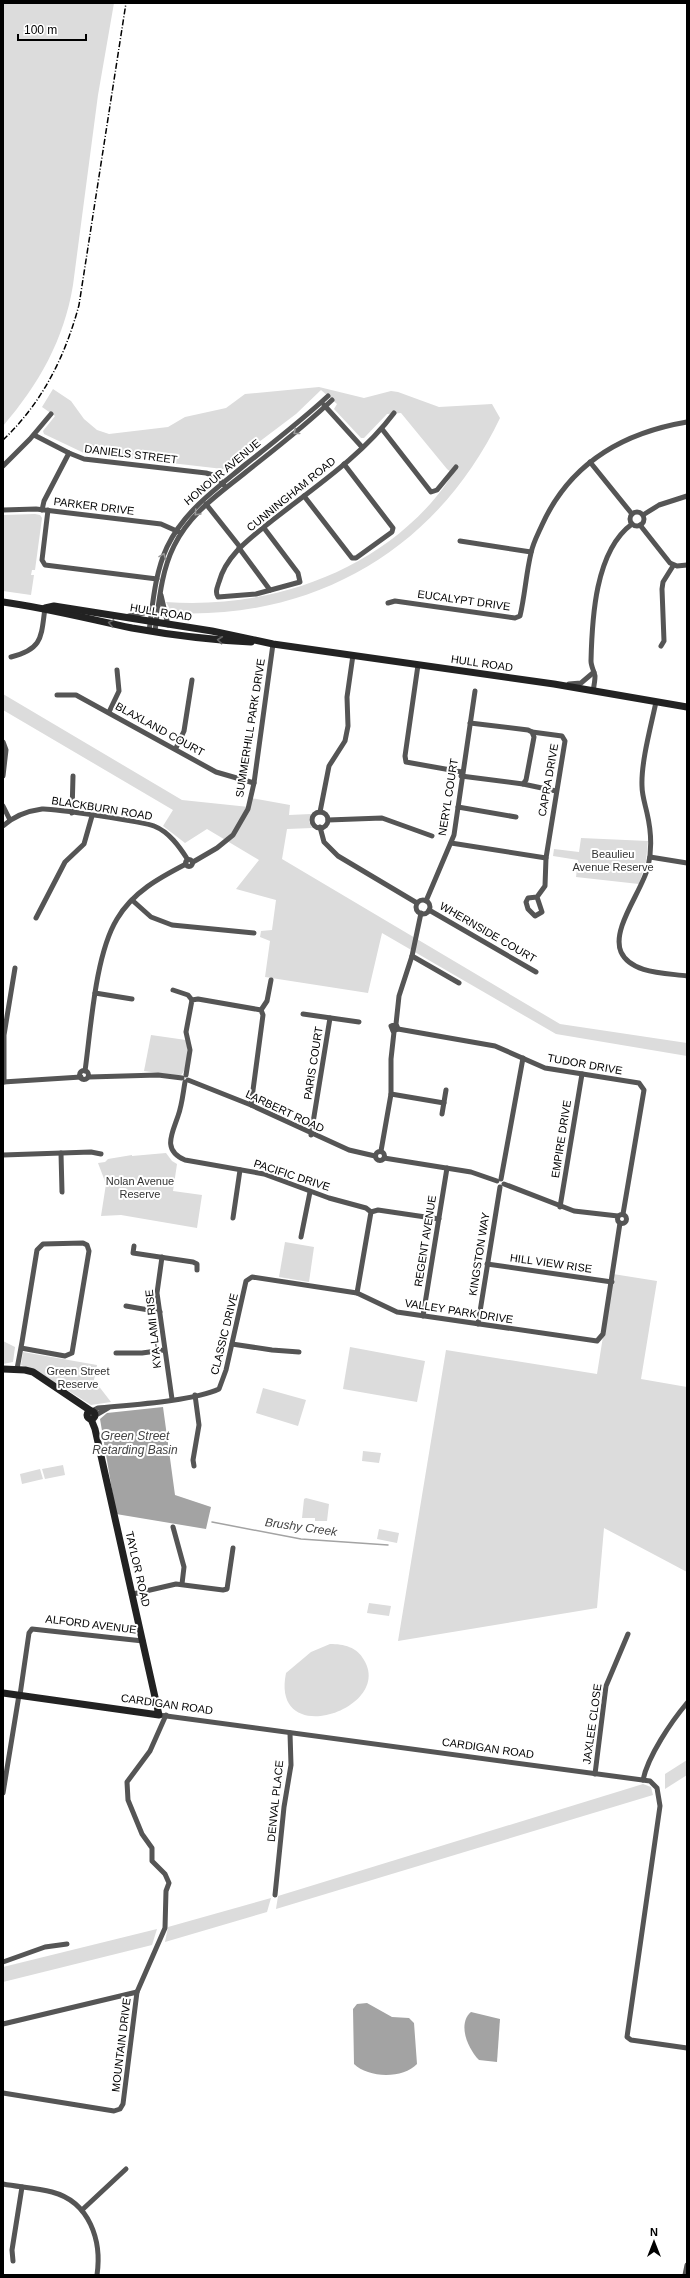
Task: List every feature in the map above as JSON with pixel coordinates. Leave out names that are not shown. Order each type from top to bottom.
[{"type":"main road","name":"HULL ROAD","points":[[3,602],[45,608],[152,631],[197,638],[273,644]]},
{"type":"main road","name":"HULL ROAD","points":[[45,608],[54,606],[273,644],[554,684],[687,706]]},
{"type":"main road","points":[[3,1370],[17,1369],[32,1372],[92,1414]]},
{"type":"main road","name":"TAYLOR ROAD","points":[[92,1414],[143,1641],[162,1715]]},
{"type":"main road","name":"CARDIGAN ROAD","points":[[3,1693],[162,1715]]},
{"type":"street","name":"HONOUR AVENUE","points":[[152,631],[170,554],[179,532],[224,485],[321,402],[330,398],[325,406],[224,485],[196,505],[163,557],[156,579],[152,608],[153,623]]},
{"type":"street","points":[[321,402],[362,447]]},
{"type":"street","name":"CUNNINGHAM ROAD","points":[[270,590],[220,598],[216,592],[220,578],[229,560],[240,547],[344,464],[382,429],[394,413]]},
{"type":"street","points":[[3,466],[34,435],[51,414]]},
{"type":"street","name":"EUCALYPT DRIVE","points":[[388,603],[395,601],[515,618],[520,616],[531,552],[547,513],[557,497],[578,471],[618,443],[642,432],[687,422]]},
{"type":"street","points":[[382,429],[431,492],[438,490],[456,467]]},
{"type":"street","name":"DANIELS STREET","points":[[34,435],[69,454],[84,459],[206,473],[216,476],[224,485]]},
{"type":"street","points":[[69,454],[44,501],[45,510],[42,560],[45,565],[156,579]]},
{"type":"street","points":[[590,462],[632,514]]},
{"type":"street","points":[[304,496],[352,558],[356,558],[392,532],[393,528],[344,464]]},
{"type":"street","points":[[643,515],[659,505],[687,496]]},
{"type":"street","points":[[206,504],[240,547],[270,590],[296,584],[300,579],[298,573],[264,528]]},
{"type":"street","name":"PARKER DRIVE","points":[[3,510],[45,510],[161,524],[179,532]]},
{"type":"street","points":[[632,514],[638,512],[643,515]]},
{"type":"street","points":[[632,514],[630,520],[632,524]]},
{"type":"street","points":[[640,525],[644,520],[643,515]]},
{"type":"street","points":[[632,524],[640,525],[673,566]]},
{"type":"street","points":[[593,691],[594,672],[591,664],[592,636],[600,575],[611,550],[632,524]]},
{"type":"street","points":[[460,541],[531,552]]},
{"type":"street","points":[[673,566],[687,565]]},
{"type":"street","points":[[662,646],[664,641],[663,582],[673,566]]},
{"type":"street","points":[[160,592],[168,625]]},
{"type":"street","points":[[11,657],[32,650],[39,642],[42,635],[45,608]]},
{"type":"street","points":[[94,613],[131,616],[144,613],[152,608]]},
{"type":"street","name":"SUMMERHILL PARK DRIVE","points":[[85,1071],[95,992],[107,940],[117,918],[132,900],[147,886],[217,848],[236,831],[248,809],[254,783],[273,644]]},
{"type":"street","points":[[320,812],[329,766],[345,741],[348,726],[347,697],[353,656]]},
{"type":"street","points":[[418,665],[405,756],[406,762],[556,791]]},
{"type":"street","points":[[109,712],[119,691],[117,670]]},
{"type":"street","points":[[554,684],[577,684],[594,672]]},
{"type":"street","points":[[176,748],[184,731],[192,680]]},
{"type":"street","name":"NERYL COURT","points":[[426,901],[454,835],[475,691]]},
{"type":"street","name":"BLAXLAND COURT","points":[[57,695],[76,695],[176,748],[216,772],[254,783]]},
{"type":"street","points":[[656,702],[642,786],[650,825],[650,857],[642,884],[619,934],[620,951],[632,965],[641,969],[687,976]]},
{"type":"street","points":[[470,723],[532,732],[534,737],[526,780],[523,784]]},
{"type":"street","name":"CAPRA DRIVE","points":[[532,732],[560,735],[565,739],[546,858],[545,886],[537,897]]},
{"type":"street","points":[[3,742],[6,750],[3,776]]},
{"type":"street","points":[[72,813],[74,776]]},
{"type":"street","points":[[3,806],[10,820]]},
{"type":"street","points":[[458,807],[516,816]]},
{"type":"street","name":"BLACKBURN ROAD","points":[[3,826],[10,820],[25,812],[43,809],[153,825],[174,841],[189,862]]},
{"type":"street","points":[[320,812],[327,816],[328,820]]},
{"type":"street","points":[[320,812],[316,813],[312,820],[314,824],[320,828],[324,842],[338,856],[417,903],[426,901],[429,904],[429,910],[421,913]]},
{"type":"street","points":[[36,918],[65,862],[84,844],[92,816]]},
{"type":"street","points":[[328,820],[382,818],[432,836]]},
{"type":"street","points":[[320,828],[324,826],[328,820]]},
{"type":"street","points":[[451,843],[546,858]]},
{"type":"street","points":[[650,857],[687,863]]},
{"type":"street","points":[[132,900],[151,917],[172,925],[254,933]]},
{"type":"street","points":[[417,903],[416,909],[421,913]]},
{"type":"street","name":"WHERNSIDE COURT","points":[[429,910],[536,972]]},
{"type":"street","points":[[421,913],[412,956],[399,996],[391,1059],[391,1094],[381,1151],[384,1158],[471,1172],[574,1212],[620,1215],[618,1221],[620,1223],[612,1282]]},
{"type":"street","points":[[412,956],[459,983]]},
{"type":"street","points":[[15,968],[4,1035],[4,1082],[81,1077],[85,1080],[89,1077],[88,1073],[85,1071],[81,1073],[81,1077]]},
{"type":"street","points":[[261,1010],[267,1001],[271,980]]},
{"type":"street","points":[[173,990],[188,995],[192,1000],[186,1032],[190,1050],[185,1079]]},
{"type":"street","points":[[95,992],[132,998]]},
{"type":"street","points":[[192,1000],[198,998],[261,1010]]},
{"type":"street","points":[[251,1106],[263,1015],[261,1010]]},
{"type":"street","name":"PARIS COURT","points":[[303,1014],[359,1022]]},
{"type":"street","name":"PARIS COURT","points":[[311,1135],[330,1018]]},
{"type":"street","name":"TUDOR DRIVE","points":[[396,1028],[495,1046],[545,1068],[639,1083],[644,1090],[620,1215],[626,1221],[620,1223]]},
{"type":"street","name":"KINGSTON WAY","points":[[478,1324],[500,1183],[522,1058]]},
{"type":"street","name":"EMPIRE DRIVE","points":[[560,1207],[582,1074]]},
{"type":"street","name":"LARBERT ROAD","points":[[89,1077],[158,1075],[185,1079],[251,1106],[311,1135],[349,1150],[375,1156],[379,1161],[384,1158]]},
{"type":"street","name":"PACIFIC DRIVE","points":[[185,1079],[178,1115],[172,1130],[170,1141],[172,1150],[178,1156],[185,1160],[264,1174],[310,1192],[366,1208],[371,1212]]},
{"type":"street","points":[[442,1114],[446,1090]]},
{"type":"street","points":[[391,1094],[444,1103]]},
{"type":"street","points":[[375,1156],[377,1152],[381,1151]]},
{"type":"street","points":[[3,1155],[90,1152],[101,1154]]},
{"type":"street","points":[[61,1153],[62,1192]]},
{"type":"street","name":"REGENT AVENUE","points":[[423,1316],[447,1168]]},
{"type":"street","points":[[233,1218],[240,1170]]},
{"type":"street","points":[[301,1237],[310,1192]]},
{"type":"street","points":[[358,1294],[371,1212],[378,1210],[439,1219]]},
{"type":"street","points":[[17,1369],[38,1248],[43,1244],[83,1243],[87,1245],[89,1251],[72,1353],[65,1356],[21,1348]]},
{"type":"street","points":[[134,1246],[133,1253],[193,1262],[197,1264],[197,1270]]},
{"type":"street","name":"KYA-LAMI RISE","points":[[162,1257],[157,1287],[164,1350],[172,1399]]},
{"type":"street","name":"HILL VIEW RISE","points":[[487,1264],[612,1282]]},
{"type":"street","name":"VALLEY PARK DRIVE","points":[[246,1281],[249,1278],[255,1277],[358,1294],[397,1312],[593,1342],[601,1339],[612,1282]]},
{"type":"street","name":"CLASSIC DRIVE","points":[[92,1414],[115,1406],[172,1399],[212,1392],[221,1385],[246,1281]]},
{"type":"street","points":[[126,1306],[160,1312]]},
{"type":"street","points":[[232,1344],[272,1350],[299,1352]]},
{"type":"street","points":[[116,1353],[142,1353],[164,1350]]},
{"type":"street","points":[[194,1395],[199,1425],[193,1460],[194,1466]]},
{"type":"street","points":[[174,1527],[184,1566],[182,1584]]},
{"type":"street","points":[[133,1594],[182,1584],[223,1590],[227,1588],[233,1548]]},
{"type":"street","name":"ALFORD AVENUE","points":[[19,1695],[29,1633],[32,1629],[143,1641]]},
{"type":"street","name":"JAXLEE CLOSE","points":[[595,1774],[606,1686],[628,1634]]},
{"type":"street","points":[[3,1792],[19,1695]]},
{"type":"street","points":[[687,1703],[675,1717],[649,1764],[643,1780],[650,1781],[656,1788],[660,1806],[627,2038],[687,2048]]},
{"type":"street","name":"CARDIGAN ROAD","points":[[162,1715],[643,1780]]},
{"type":"street","name":"MOUNTAIN DRIVE","points":[[3,2093],[114,2112],[120,2109],[124,2096],[137,1992],[164,1928],[166,1891],[169,1884],[165,1874],[152,1861],[152,1848],[142,1834],[128,1800],[127,1782],[150,1751],[162,1715]]},
{"type":"street","name":"DENVAL PLACE","points":[[275,1895],[284,1807],[291,1765],[290,1732]]},
{"type":"street","points":[[3,1962],[45,1947],[67,1944]]},
{"type":"street","points":[[3,2024],[137,1992]]},
{"type":"street","points":[[82,2210],[126,2169]]},
{"type":"street","points":[[3,2184],[53,2192],[82,2210],[95,2232],[98,2244],[97,2275]]},
{"type":"street","points":[[13,2261],[12,2250],[22,2187]]},
{"type":"street","points":[[686,2275],[687,2265]]},
{"type":"green space","points":[[3,3],[114,3],[98,95],[73,285],[69,305],[56,343],[39,377],[28,394],[3,426]]},
{"type":"green space","points":[[319,387],[364,398],[391,391],[398,392],[439,407],[492,404],[500,418],[474,464],[443,504],[407,539],[367,567],[323,589],[275,604],[225,612],[172,613],[166,602],[203,603],[239,600],[275,593],[310,583],[344,569],[375,551],[405,529],[440,493],[453,474],[447,469],[401,413],[387,414],[364,438],[361,438],[334,409],[337,404],[321,390],[296,414],[223,469],[84,453],[44,434],[43,431],[55,416],[42,407],[53,389],[71,401],[84,419],[97,430],[109,434],[168,427],[185,417],[226,408],[245,394]]},
{"type":"green space","points":[[3,515],[40,515],[42,518],[35,570],[32,570],[31,575],[34,575],[31,595],[3,591]]},
{"type":"green space","points":[[3,694],[182,800],[249,807],[251,798],[290,805],[289,815],[311,814],[309,821],[312,828],[287,829],[282,859],[560,1024],[687,1043],[687,1056],[556,1034],[382,933],[368,993],[265,977],[270,941],[260,937],[261,931],[272,930],[276,900],[236,889],[259,860],[207,829],[185,843],[163,826],[173,810],[3,710]]},
{"type":"green space","name":"Beaulieu Avenue Reserve","points":[[581,838],[648,841],[646,861],[639,884],[576,877],[578,860],[553,856],[554,849],[579,852]]},
{"type":"green space","points":[[151,1035],[186,1040],[186,1064],[183,1073],[180,1076],[144,1071]]},
{"type":"green space","name":"Nolan Avenue Reserve","points":[[166,1153],[172,1161],[177,1164],[173,1191],[202,1195],[197,1228],[121,1215],[101,1216],[106,1184],[98,1163],[105,1162],[108,1159],[132,1155]]},
{"type":"green space","points":[[285,1242],[314,1247],[309,1282],[279,1277]]},
{"type":"green space","points":[[613,1274],[657,1281],[641,1379],[687,1387],[687,1572],[604,1528],[597,1608],[398,1641],[446,1350],[597,1374]]},
{"type":"green space","points":[[3,1341],[15,1347],[13,1362],[3,1364]]},
{"type":"green space","points":[[350,1347],[425,1361],[417,1402],[343,1389]]},
{"type":"green space","name":"Green Street Reserve","points":[[23,1352],[97,1365],[94,1380],[111,1402],[91,1405],[43,1375],[21,1365]]},
{"type":"green space","points":[[263,1388],[306,1400],[298,1426],[256,1413]]},
{"type":"green space","points":[[363,1451],[381,1453],[379,1463],[362,1461]]},
{"type":"green space","points":[[63,1465],[65,1475],[45,1479],[42,1469]]},
{"type":"green space","points":[[40,1469],[43,1479],[22,1484],[20,1474]]},
{"type":"green space","points":[[306,1498],[329,1504],[327,1521],[315,1521],[315,1518],[302,1518],[304,1499]]},
{"type":"green space","points":[[379,1529],[399,1533],[397,1543],[377,1539]]},
{"type":"green space","points":[[369,1603],[391,1606],[389,1616],[367,1613]]},
{"type":"green space","points":[[330,1644],[350,1647],[358,1652],[364,1660],[369,1678],[362,1694],[348,1706],[330,1714],[312,1716],[296,1711],[286,1697],[286,1673],[311,1652]]},
{"type":"green space","points":[[687,1760],[687,1775],[665,1789],[665,1774]]},
{"type":"green space","points":[[643,1784],[651,1787],[653,1795],[276,1909],[278,1896]]},
{"type":"green space","points":[[271,1898],[267,1912],[165,1942],[168,1927]]},
{"type":"green space","points":[[157,1929],[152,1945],[3,1982],[3,1967]]},
{"type":"water","name":"Green Street Retarding Basin","points":[[163,1407],[175,1495],[211,1507],[206,1529],[116,1514],[100,1419],[107,1413]]},
{"type":"water","points":[[367,2003],[392,2017],[409,2018],[414,2023],[417,2064],[411,2069],[386,2075],[368,2072],[360,2069],[354,2064],[353,2009],[357,2004]]},
{"type":"water","points":[[471,2012],[500,2019],[497,2062],[479,2060],[471,2050],[464,2030],[467,2017]]},
{"type":"waterway","name":"Brushy Creek","points":[[212,1522],[301,1539],[388,1545]]},
{"type":"railway","points":[[3,440],[29,411],[50,378],[67,343],[79,305],[126,3]]}]
